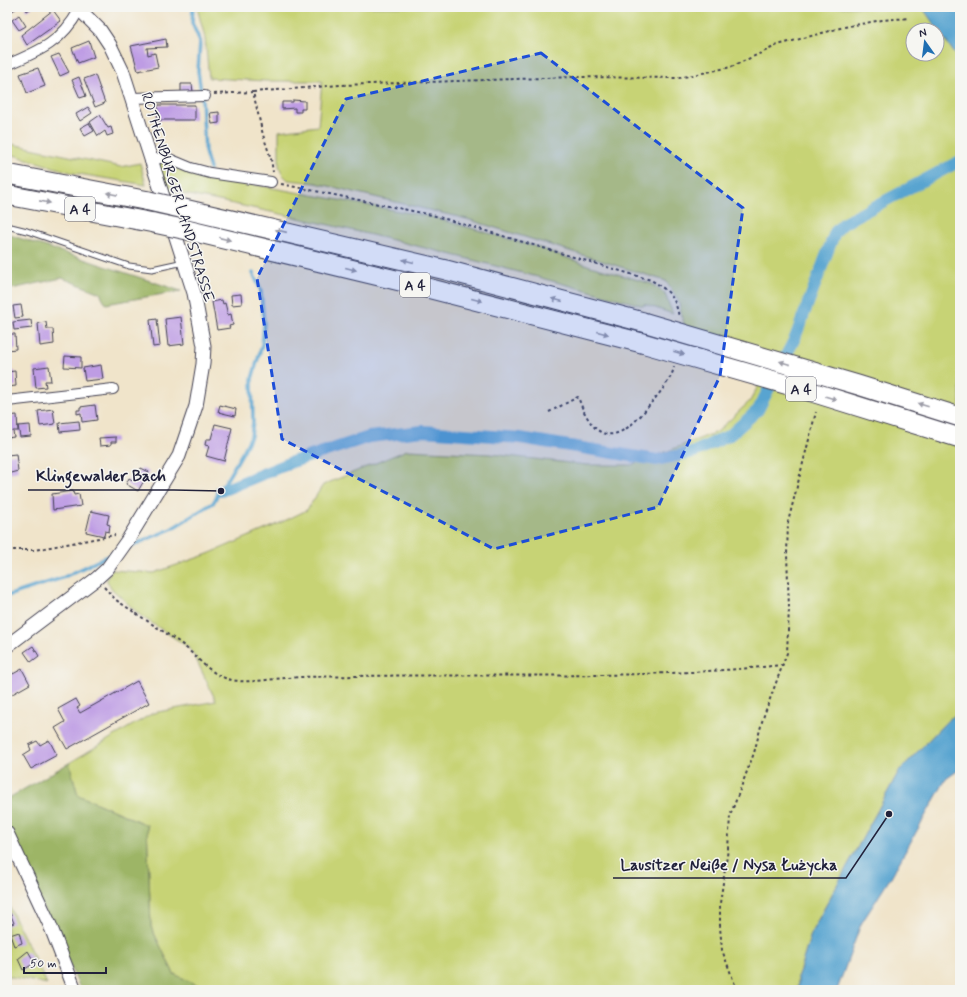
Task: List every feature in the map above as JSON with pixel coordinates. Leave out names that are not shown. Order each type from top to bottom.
[{"type":"highway","name":"A 4","points":[[7,174],[180,208],[439,268],[643,322],[858,385],[960,417]]},
{"type":"highway","name":"A 4","points":[[7,195],[187,230],[400,281],[642,343],[786,384],[960,438]]},
{"type":"street","points":[[7,65],[46,46],[63,34],[70,26],[78,8]]},
{"type":"street","name":"ROTHENBURGER LANDSTRASSE","points":[[78,8],[100,30],[110,45],[123,72],[150,161],[194,292],[204,346],[204,364],[196,406],[179,456],[131,535],[113,561],[96,579]]},
{"type":"street","points":[[131,98],[205,96]]},
{"type":"street","points":[[150,161],[160,158],[167,158],[190,168],[210,173],[271,182]]},
{"type":"street","points":[[7,402],[113,389]]},
{"type":"street","points":[[7,646],[96,579]]},
{"type":"street","points":[[7,832],[50,925],[75,990]]},
{"type":"lane","points":[[7,226],[27,231],[129,266],[152,269],[184,262]]},
{"type":"path","points":[[205,96],[341,85],[573,77],[679,78],[731,67],[778,45],[844,27],[882,20],[909,18]]},
{"type":"path","points":[[253,92],[263,135],[271,159],[273,171],[271,182]]},
{"type":"path","points":[[737,990],[722,950],[720,927],[720,903],[728,849],[730,816],[754,753],[763,718],[787,653],[789,608],[787,555],[788,522],[816,412]]},
{"type":"path","points":[[7,550],[34,550],[131,535]]},
{"type":"path","points":[[96,579],[116,600],[188,648],[193,657],[225,678],[245,681],[287,678],[419,675],[650,674],[782,665]]},
{"type":"highlighted area","points":[[541,53],[743,208],[720,376],[658,507],[494,549],[282,439],[257,278],[346,99]]},
{"type":"green space","points":[[197,7],[922,7],[933,22],[905,22],[905,62],[945,62],[945,40],[960,61],[960,417],[686,332],[678,300],[666,281],[467,219],[316,183],[288,180],[282,174],[279,166],[279,131],[318,126],[322,81],[266,81],[209,78],[205,38]]},
{"type":"green space","points":[[7,143],[121,167],[140,163],[146,185],[73,173],[7,153]]},
{"type":"green space","points":[[162,161],[196,174],[432,217],[537,247],[590,266],[652,284],[665,294],[673,314],[644,304],[644,306],[406,243],[285,215],[164,190],[156,164]]},
{"type":"green space","points":[[7,234],[181,291],[106,304],[100,293],[62,278],[7,290]]},
{"type":"green space","points":[[763,377],[960,440],[960,712],[948,720],[899,771],[812,931],[798,976],[798,990],[208,990],[174,974],[151,927],[147,825],[78,795],[69,763],[153,713],[216,701],[194,655],[188,647],[141,616],[112,589],[107,581],[107,578],[112,570],[154,573],[208,554],[307,510],[323,485],[407,450],[490,454],[587,465],[631,465],[717,432],[750,401]]},
{"type":"green space","points":[[69,763],[78,795],[147,825],[151,927],[174,974],[208,990],[81,990],[7,830],[7,799]]},
{"type":"green space","points":[[7,902],[47,984],[7,976]]},
{"type":"water","points":[[922,7],[960,7],[960,61],[945,40],[945,22],[933,22]]},
{"type":"water","points":[[960,712],[960,769],[946,779],[891,877],[861,924],[837,990],[798,990],[798,976],[812,931],[899,771],[948,720]]},
{"type":"building","points":[[7,7],[19,7],[7,14]]},
{"type":"building","points":[[25,7],[33,7],[27,11]]},
{"type":"building","points":[[53,10],[61,21],[27,45],[21,35]]},
{"type":"building","points":[[19,15],[26,26],[19,30],[12,20]]},
{"type":"building","points":[[166,39],[167,47],[147,48],[148,55],[155,53],[158,67],[138,71],[131,46]]},
{"type":"building","points":[[89,41],[94,57],[78,63],[72,48]]},
{"type":"building","points":[[59,54],[69,72],[60,76],[51,57]]},
{"type":"building","points":[[38,68],[45,86],[27,93],[20,74]]},
{"type":"building","points":[[95,75],[105,103],[95,107],[84,79]]},
{"type":"building","points":[[79,77],[86,96],[80,98],[72,80]]},
{"type":"building","points":[[181,84],[192,84],[193,92],[181,92]]},
{"type":"building","points":[[293,100],[305,101],[305,109],[301,109],[301,112],[295,112],[295,108],[282,109],[282,102],[293,102]]},
{"type":"building","points":[[158,105],[195,105],[195,120],[157,120]]},
{"type":"building","points":[[88,107],[92,113],[80,121],[76,114]]},
{"type":"building","points":[[219,112],[219,123],[212,124],[210,113]]},
{"type":"building","points":[[100,115],[108,128],[111,127],[113,134],[107,136],[105,131],[98,136],[90,122]]},
{"type":"building","points":[[89,123],[94,131],[85,136],[80,128]]},
{"type":"building","points":[[241,294],[242,304],[232,305],[231,295]]},
{"type":"building","points":[[222,300],[223,304],[225,303],[228,315],[231,314],[233,325],[229,326],[230,328],[217,330],[212,302]]},
{"type":"building","points":[[21,305],[23,317],[15,318],[13,306]]},
{"type":"building","points":[[181,317],[184,344],[168,346],[165,319]]},
{"type":"building","points":[[157,319],[160,346],[153,347],[150,320]]},
{"type":"building","points":[[31,320],[32,328],[14,330],[13,322]]},
{"type":"building","points":[[46,322],[47,329],[53,329],[54,344],[40,346],[38,323]]},
{"type":"building","points":[[7,334],[15,334],[16,349],[7,350]]},
{"type":"building","points":[[65,356],[81,357],[81,368],[64,367]]},
{"type":"building","points":[[101,365],[103,379],[85,381],[83,368]]},
{"type":"building","points":[[49,366],[51,381],[45,381],[46,387],[36,388],[34,368]]},
{"type":"building","points":[[15,371],[16,386],[7,387],[7,372]]},
{"type":"building","points":[[95,405],[97,420],[82,422],[81,413],[77,414],[77,410],[80,410],[80,407]]},
{"type":"building","points":[[220,405],[236,409],[235,416],[218,412]]},
{"type":"building","points":[[53,409],[55,424],[40,426],[38,411]]},
{"type":"building","points":[[17,415],[18,431],[13,431],[14,437],[7,438],[7,416]]},
{"type":"building","points":[[79,421],[80,430],[60,432],[59,423]]},
{"type":"building","points":[[215,424],[232,428],[224,461],[206,456],[209,446],[205,445],[206,439],[211,439]]},
{"type":"building","points":[[30,425],[31,436],[20,437],[18,426]]},
{"type":"building","points":[[116,437],[116,442],[111,442],[111,445],[100,446],[99,438]]},
{"type":"building","points":[[16,454],[18,471],[7,474],[7,455]]},
{"type":"building","points":[[141,468],[149,472],[138,491],[126,484],[129,478],[134,481]]},
{"type":"building","points":[[73,491],[74,495],[79,494],[81,506],[53,510],[52,494]]},
{"type":"building","points":[[91,511],[109,515],[107,524],[110,525],[109,532],[105,531],[104,536],[86,532]]},
{"type":"building","points":[[33,646],[39,656],[31,662],[24,652]]},
{"type":"building","points":[[10,669],[13,674],[22,669],[30,684],[7,697],[7,671]]},
{"type":"building","points":[[137,681],[149,703],[67,749],[55,728],[65,722],[58,709],[76,699],[80,706],[77,708],[80,713]]},
{"type":"building","points":[[49,740],[57,755],[31,769],[23,755],[31,750],[29,745],[37,741],[40,745]]},
{"type":"building","points":[[10,913],[14,923],[7,926],[7,914]]},
{"type":"building","points":[[19,932],[22,943],[14,946],[10,935]]},
{"type":"building","points":[[28,951],[35,963],[23,970],[18,959]]},
{"type":"waterway","points":[[193,7],[192,23],[200,41],[198,71],[201,92]]},
{"type":"waterway","points":[[202,98],[205,152],[210,169]]},
{"type":"waterway","points":[[221,491],[292,462],[369,437],[423,431],[520,438],[657,460],[694,452],[730,435],[758,410],[795,338],[835,232],[843,224],[853,218],[960,161]]},
{"type":"waterway","points":[[129,547],[171,529],[213,503],[251,436],[253,422],[252,379],[262,345],[264,323],[261,291],[253,273]]},
{"type":"waterway","points":[[7,596],[62,578],[112,554]]},
{"type":"place","name":"Klingewalder Bach","points":[[221,491]]},
{"type":"place","name":"Lausitzer Neiße / Nysa Łużycka","points":[[889,814]]}]
